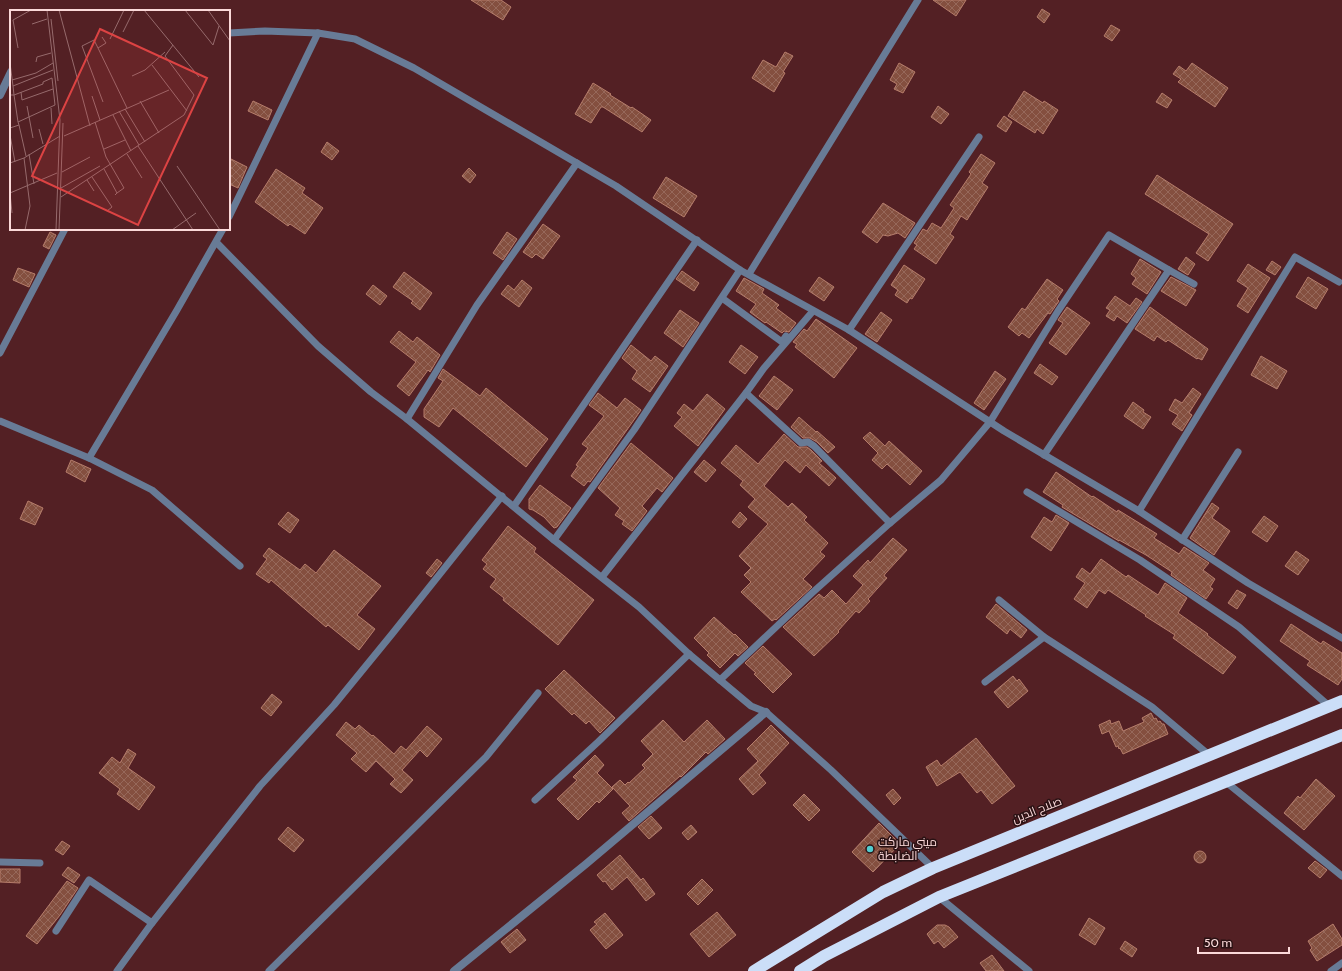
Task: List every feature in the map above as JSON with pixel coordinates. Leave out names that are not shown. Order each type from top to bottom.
[{"type":"highway","name":"صلاح الدين","points":[[754,971],[883,892],[932,868],[1342,701]]},
{"type":"highway","points":[[800,971],[824,956],[939,897],[1342,735]]},
{"type":"street","points":[[0,95],[10,74]]},
{"type":"street","points":[[454,971],[586,864],[766,712]]},
{"type":"lane","points":[[749,274],[918,0]]},
{"type":"lane","points":[[230,33],[265,31],[318,33],[355,39],[414,68],[616,186],[740,270],[849,330],[990,422],[1139,511],[1248,583],[1342,638]]},
{"type":"lane","points":[[230,215],[318,33]]},
{"type":"lane","points":[[849,330],[979,137]]},
{"type":"lane","points":[[407,418],[477,305],[577,163]]},
{"type":"lane","points":[[0,353],[64,230]]},
{"type":"lane","points":[[89,458],[217,243],[223,230]]},
{"type":"lane","points":[[720,680],[812,593],[890,523],[941,480],[990,422],[1058,311],[1109,236],[1194,284]]},
{"type":"lane","points":[[514,506],[697,240]]},
{"type":"lane","points":[[217,243],[318,346],[371,392],[407,418],[554,540],[639,607],[688,654],[751,706],[766,712],[831,770],[932,868]]},
{"type":"lane","points":[[1139,511],[1295,257],[1339,282]]},
{"type":"lane","points":[[554,540],[634,430],[740,270]]},
{"type":"lane","points":[[1044,454],[1169,270]]},
{"type":"lane","points":[[722,298],[782,342],[811,310]]},
{"type":"lane","points":[[602,577],[764,368],[811,310]]},
{"type":"lane","points":[[746,393],[801,443],[808,442],[814,446],[890,523]]},
{"type":"lane","points":[[0,421],[89,458],[152,490],[240,566]]},
{"type":"lane","points":[[1182,540],[1238,452]]},
{"type":"lane","points":[[1027,492],[1140,560],[1239,627],[1329,706]]},
{"type":"lane","points":[[117,971],[152,923],[260,786],[334,705],[502,496]]},
{"type":"lane","points":[[999,600],[1044,637],[1152,707],[1209,755]]},
{"type":"lane","points":[[985,682],[1044,637]]},
{"type":"lane","points":[[536,800],[688,654]]},
{"type":"lane","points":[[269,971],[486,757],[538,693]]},
{"type":"lane","points":[[1226,782],[1342,876]]},
{"type":"lane","points":[[0,862],[40,862]]},
{"type":"lane","points":[[56,931],[89,880],[152,923]]},
{"type":"lane","points":[[939,897],[1029,971]]},
{"type":"lane","points":[[1331,971],[1342,963]]},
{"type":"building","points":[[471,0],[501,0],[511,7],[503,20]]},
{"type":"building","points":[[933,0],[966,0],[956,16]]},
{"type":"building","points":[[1042,9],[1050,14],[1044,23],[1037,17]]},
{"type":"building","points":[[1111,25],[1120,30],[1112,41],[1104,36]]},
{"type":"building","points":[[785,52],[793,56],[783,72],[785,73],[774,92],[752,78],[763,60],[776,67]]},
{"type":"building","points":[[899,63],[915,72],[903,93],[894,89],[897,84],[890,80]]},
{"type":"building","points":[[1192,63],[1228,88],[1215,107],[1178,82],[1181,79],[1173,74],[1179,66],[1186,71]]},
{"type":"building","points":[[593,83],[651,120],[642,132],[603,107],[601,107],[591,123],[575,114]]},
{"type":"building","points":[[1024,91],[1043,103],[1044,101],[1058,110],[1043,134],[1037,129],[1035,133],[1008,116]]},
{"type":"building","points":[[1162,93],[1172,100],[1167,108],[1156,102]]},
{"type":"building","points":[[253,101],[272,110],[268,120],[248,111]]},
{"type":"building","points":[[938,106],[949,114],[941,124],[931,117]]},
{"type":"building","points":[[1004,116],[1012,122],[1006,132],[997,126]]},
{"type":"building","points":[[327,142],[339,151],[332,160],[321,152]]},
{"type":"building","points":[[981,154],[995,163],[982,183],[988,187],[967,220],[961,216],[950,234],[954,237],[936,264],[914,249],[917,245],[914,243],[923,229],[927,231],[932,223],[941,228],[954,208],[950,205],[971,174],[969,172]]},
{"type":"building","points":[[230,158],[247,167],[238,188],[230,184]]},
{"type":"building","points":[[469,168],[476,175],[470,183],[462,176]]},
{"type":"building","points":[[276,169],[305,188],[302,193],[323,208],[305,234],[290,224],[288,226],[255,202]]},
{"type":"building","points":[[1157,175],[1233,224],[1208,261],[1196,253],[1209,234],[1145,194]]},
{"type":"building","points":[[666,177],[697,196],[684,217],[653,198]]},
{"type":"building","points":[[883,203],[915,223],[905,238],[898,233],[888,236],[883,235],[877,243],[862,232]]},
{"type":"building","points":[[543,224],[560,236],[543,259],[536,254],[532,258],[523,252]]},
{"type":"building","points":[[50,232],[56,235],[49,249],[43,246]]},
{"type":"building","points":[[507,232],[517,239],[503,260],[493,253]]},
{"type":"building","points":[[1186,257],[1195,264],[1188,275],[1178,269]]},
{"type":"building","points":[[1140,259],[1161,272],[1147,294],[1132,284],[1136,278],[1131,274]]},
{"type":"building","points":[[1272,261],[1281,267],[1275,275],[1266,270]]},
{"type":"building","points":[[1248,264],[1270,278],[1248,313],[1237,306],[1248,288],[1237,281]]},
{"type":"building","points":[[904,265],[925,279],[912,299],[910,298],[907,303],[895,295],[898,290],[891,285]]},
{"type":"building","points":[[18,268],[35,274],[29,287],[13,280]]},
{"type":"building","points":[[682,271],[699,283],[694,291],[676,279]]},
{"type":"building","points":[[404,272],[432,293],[420,310],[411,303],[413,301],[393,287]]},
{"type":"building","points":[[819,277],[834,287],[824,301],[809,291]]},
{"type":"building","points":[[1171,277],[1196,290],[1186,306],[1161,291]]},
{"type":"building","points":[[1308,277],[1328,289],[1316,309],[1296,297]]},
{"type":"building","points":[[744,278],[764,289],[762,293],[779,305],[776,308],[796,323],[789,332],[784,331],[782,333],[750,312],[756,304],[736,291]]},
{"type":"building","points":[[1047,279],[1063,290],[1057,299],[1059,301],[1029,338],[1022,333],[1019,336],[1008,327],[1022,308],[1025,310]]},
{"type":"building","points":[[522,280],[532,288],[519,307],[501,294],[508,285],[514,290]]},
{"type":"building","points":[[373,285],[387,296],[380,305],[366,294]]},
{"type":"building","points":[[1115,296],[1130,306],[1136,298],[1142,302],[1127,323],[1117,316],[1114,321],[1106,316],[1110,310],[1106,308]]},
{"type":"building","points":[[1067,307],[1090,323],[1066,355],[1049,343],[1063,323],[1058,320]]},
{"type":"building","points":[[1150,307],[1208,349],[1202,360],[1197,359],[1168,340],[1166,342],[1157,336],[1154,341],[1135,329]]},
{"type":"building","points":[[680,310],[699,323],[683,347],[664,333]]},
{"type":"building","points":[[881,312],[892,320],[877,342],[865,334]]},
{"type":"building","points":[[816,319],[857,348],[834,378],[795,347],[797,344],[793,342],[804,329],[807,331]]},
{"type":"building","points":[[399,331],[413,342],[417,337],[440,355],[430,372],[428,370],[409,396],[397,386],[416,362],[390,342]]},
{"type":"building","points":[[631,345],[651,361],[655,356],[668,366],[650,392],[632,379],[637,371],[622,358]]},
{"type":"building","points":[[741,345],[758,357],[745,374],[729,362]]},
{"type":"building","points":[[1261,356],[1287,371],[1277,389],[1251,375]]},
{"type":"building","points":[[1040,364],[1058,377],[1052,385],[1034,373]]},
{"type":"building","points":[[443,369],[480,396],[486,388],[548,439],[526,467],[453,408],[439,427],[424,417],[424,409],[443,381],[438,378]]},
{"type":"building","points":[[995,371],[1006,379],[984,410],[974,403]]},
{"type":"building","points":[[774,376],[793,390],[777,410],[759,396]]},
{"type":"building","points":[[1193,388],[1201,394],[1189,413],[1192,415],[1182,431],[1172,424],[1178,415],[1169,410],[1175,399],[1182,403]]},
{"type":"building","points":[[598,393],[617,408],[625,398],[641,410],[590,482],[588,481],[584,486],[571,476],[578,466],[576,465],[588,448],[582,444],[604,416],[589,405]]},
{"type":"building","points":[[707,394],[725,409],[698,446],[674,426],[682,417],[677,413],[684,404],[693,411]]},
{"type":"building","points":[[1133,402],[1144,410],[1143,412],[1151,417],[1143,429],[1124,416]]},
{"type":"building","points":[[799,417],[835,447],[828,453],[817,442],[810,438],[803,438],[791,427]]},
{"type":"building","points":[[870,432],[885,446],[889,441],[922,471],[910,485],[887,464],[882,469],[872,460],[878,453],[863,438]]},
{"type":"building","points":[[784,434],[798,447],[807,447],[811,450],[822,461],[819,463],[836,478],[829,486],[806,465],[800,473],[785,460],[764,486],[788,507],[792,503],[807,517],[804,520],[828,543],[820,552],[825,556],[803,579],[812,587],[776,620],[775,619],[772,621],[741,592],[751,582],[744,575],[751,568],[739,556],[768,524],[748,507],[755,499],[740,485],[743,481],[721,463],[736,445],[758,464]]},
{"type":"building","points":[[631,443],[673,478],[662,492],[657,488],[642,506],[647,511],[632,531],[622,524],[624,521],[615,515],[620,508],[598,488]]},
{"type":"building","points":[[71,460],[91,469],[85,482],[66,472]]},
{"type":"building","points":[[704,460],[716,470],[706,482],[694,472]]},
{"type":"building","points":[[1056,472],[1092,497],[1093,496],[1117,512],[1118,510],[1157,534],[1154,538],[1179,554],[1184,547],[1209,563],[1203,570],[1215,579],[1210,587],[1213,589],[1206,599],[1171,575],[1172,572],[1146,555],[1119,541],[1062,507],[1063,505],[1043,492]]},
{"type":"building","points":[[540,485],[571,508],[557,527],[554,528],[544,517],[529,509],[529,499]]},
{"type":"building","points":[[28,501],[43,508],[35,525],[20,519]]},
{"type":"building","points":[[1212,503],[1219,508],[1212,518],[1230,531],[1214,555],[1190,538]]},
{"type":"building","points":[[288,512],[299,520],[290,533],[278,524]]},
{"type":"building","points":[[740,512],[747,519],[739,528],[732,522]]},
{"type":"building","points":[[1056,515],[1069,523],[1051,551],[1031,537],[1044,517],[1052,522]]},
{"type":"building","points":[[1264,516],[1278,526],[1267,542],[1252,532]]},
{"type":"building","points":[[508,526],[536,548],[534,552],[594,600],[558,645],[503,600],[504,598],[490,587],[496,579],[483,569],[487,564],[482,560]]},
{"type":"building","points":[[893,538],[907,550],[885,574],[884,576],[887,578],[868,599],[870,601],[859,613],[856,611],[838,631],[839,632],[814,656],[783,627],[819,594],[824,598],[832,590],[846,604],[863,585],[853,576],[868,560],[870,563]]},
{"type":"building","points":[[269,548],[300,570],[305,564],[316,573],[334,550],[381,586],[357,615],[375,629],[359,650],[328,625],[326,627],[271,580],[269,583],[256,574],[267,559],[263,556]]},
{"type":"building","points":[[1296,551],[1309,560],[1298,575],[1285,566]]},
{"type":"building","points":[[437,559],[442,563],[431,577],[426,573]]},
{"type":"building","points":[[1101,559],[1126,577],[1128,575],[1158,595],[1165,583],[1187,598],[1178,613],[1208,634],[1207,635],[1236,657],[1223,674],[1173,638],[1175,635],[1108,590],[1105,594],[1099,590],[1087,608],[1074,599],[1085,583],[1076,577],[1082,568],[1090,574]]},
{"type":"building","points":[[1237,590],[1246,595],[1237,609],[1228,603]]},
{"type":"building","points":[[996,604],[1027,630],[1021,638],[1010,629],[1007,634],[986,617]]},
{"type":"building","points":[[714,617],[748,647],[738,656],[735,653],[720,668],[707,655],[709,653],[694,638]]},
{"type":"building","points":[[1291,624],[1321,644],[1323,641],[1342,653],[1342,679],[1338,685],[1307,665],[1310,661],[1280,641]]},
{"type":"building","points":[[763,646],[792,674],[773,693],[754,674],[756,673],[745,663]]},
{"type":"building","points":[[564,670],[615,718],[600,733],[589,721],[586,724],[574,713],[572,715],[545,689]]},
{"type":"building","points":[[1013,676],[1017,681],[1019,679],[1028,691],[1008,708],[994,692]]},
{"type":"building","points":[[272,694],[282,702],[271,716],[261,708]]},
{"type":"building","points":[[1151,713],[1154,719],[1156,718],[1158,722],[1160,721],[1164,724],[1168,734],[1123,754],[1118,746],[1116,747],[1109,731],[1102,734],[1099,725],[1110,720],[1111,724],[1119,721],[1123,731],[1144,722],[1142,718]]},
{"type":"building","points":[[663,720],[684,742],[707,720],[725,739],[708,754],[706,752],[681,777],[680,776],[629,821],[622,813],[630,806],[612,787],[620,780],[625,785],[628,782],[629,783],[645,768],[642,765],[653,754],[641,741]]},
{"type":"building","points":[[346,722],[355,729],[359,725],[372,736],[373,735],[394,754],[401,746],[406,750],[427,726],[442,739],[427,757],[420,750],[402,770],[413,780],[401,793],[390,784],[395,779],[376,761],[366,772],[351,759],[357,753],[336,735]]},
{"type":"building","points":[[771,725],[789,743],[759,775],[766,783],[753,795],[739,779],[758,761],[747,749]]},
{"type":"building","points":[[976,738],[1015,786],[992,804],[981,790],[977,793],[960,772],[937,786],[926,767],[937,760],[941,766]]},
{"type":"building","points":[[128,749],[136,754],[128,768],[155,787],[139,810],[117,794],[120,789],[99,773],[112,757],[120,763]]},
{"type":"building","points":[[595,755],[604,765],[597,773],[613,789],[599,803],[597,801],[578,820],[557,799],[577,780],[573,777]]},
{"type":"building","points":[[1316,779],[1335,796],[1304,830],[1284,813],[1298,796],[1300,798]]},
{"type":"building","points":[[893,789],[901,798],[894,805],[886,795]]},
{"type":"building","points":[[804,794],[820,810],[809,821],[793,805]]},
{"type":"building","points":[[651,816],[662,828],[649,839],[638,827]]},
{"type":"building","points":[[879,823],[900,844],[873,872],[852,852]]},
{"type":"building","points":[[691,825],[697,832],[688,840],[682,833]]},
{"type":"building","points":[[288,827],[304,840],[294,852],[278,839]]},
{"type":"building","points":[[62,841],[70,846],[63,855],[55,850]]},
{"type":"building","points":[[1198,851],[1202,851],[1206,857],[1202,863],[1198,863],[1194,859],[1194,855]]},
{"type":"building","points":[[620,855],[641,880],[643,878],[655,894],[646,901],[627,877],[612,890],[605,881],[603,882],[597,875]]},
{"type":"building","points":[[1315,861],[1327,870],[1320,878],[1308,868]]},
{"type":"building","points":[[68,867],[80,875],[74,883],[62,875]]},
{"type":"building","points":[[0,869],[20,869],[20,883],[0,882]]},
{"type":"building","points":[[702,879],[713,890],[698,905],[687,894]]},
{"type":"building","points":[[67,881],[78,888],[60,915],[37,944],[26,936]]},
{"type":"building","points":[[717,912],[736,935],[709,957],[690,934]]},
{"type":"building","points":[[605,913],[623,935],[606,949],[590,930],[597,924],[594,922]]},
{"type":"building","points":[[1089,918],[1105,928],[1095,945],[1079,935]]},
{"type":"building","points":[[1333,924],[1342,939],[1342,945],[1317,961],[1310,950],[1312,948],[1308,941]]},
{"type":"building","points":[[937,925],[945,925],[949,927],[958,937],[944,948],[938,941],[934,944],[927,934]]},
{"type":"building","points":[[517,929],[526,940],[510,953],[501,942]]},
{"type":"building","points":[[1125,941],[1137,949],[1132,957],[1120,949]]},
{"type":"building","points":[[992,955],[1004,971],[986,971],[980,963]]},
{"type":"place","name":"ميني ماركت الضابطة","points":[[870,849]]}]
